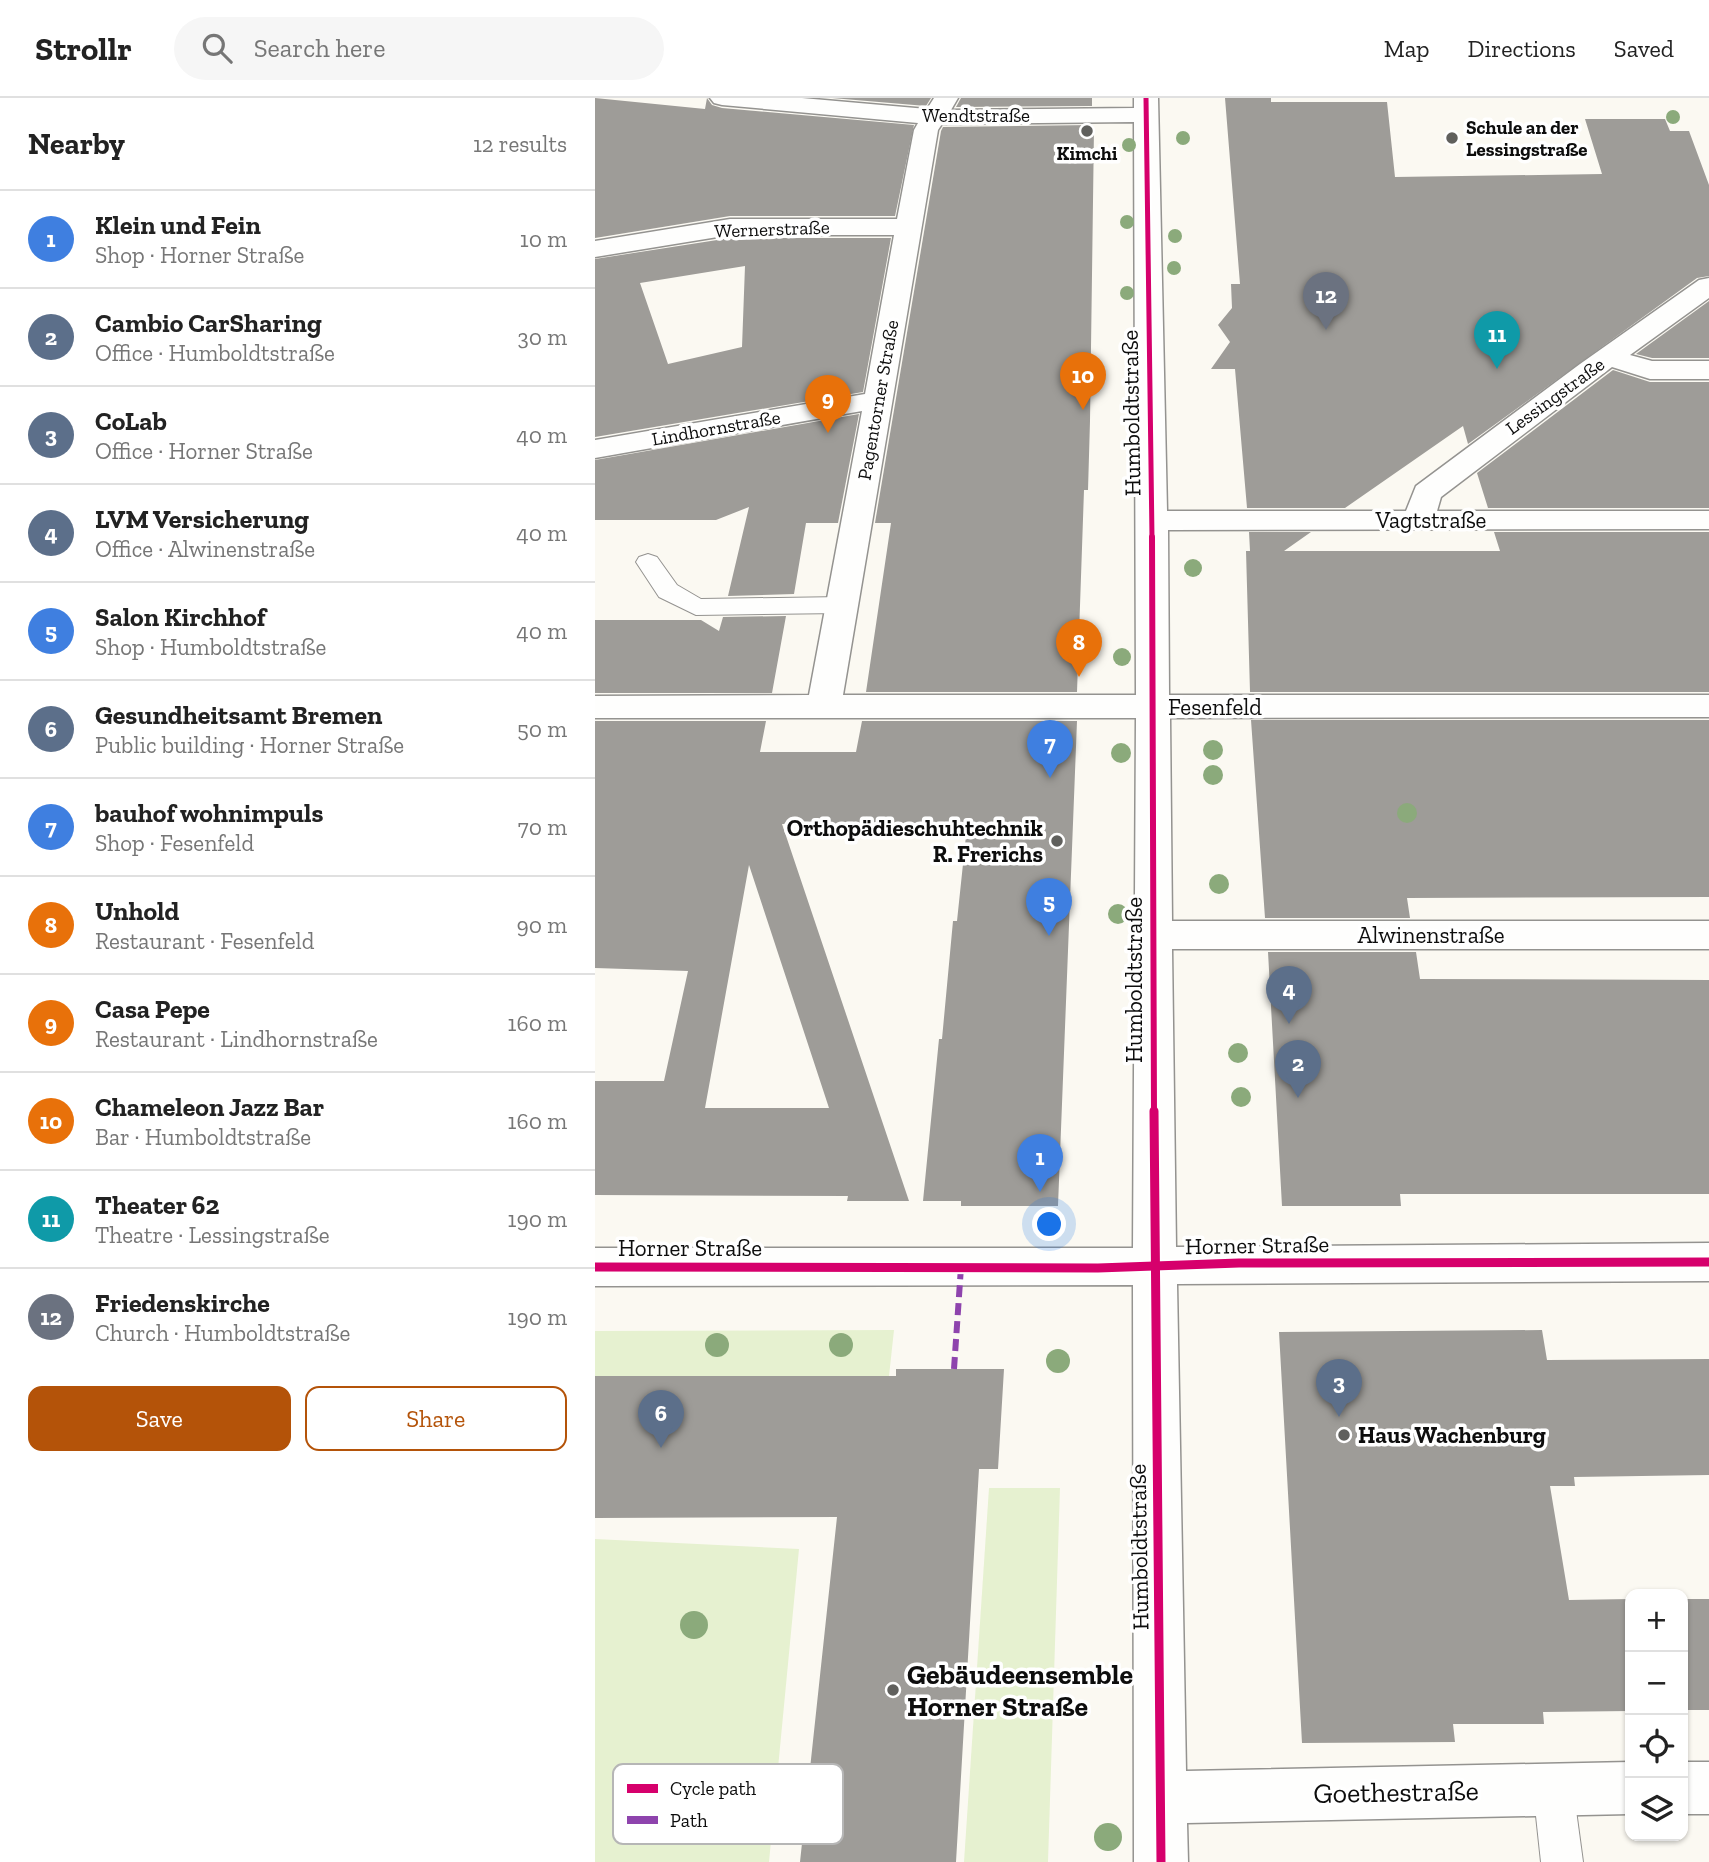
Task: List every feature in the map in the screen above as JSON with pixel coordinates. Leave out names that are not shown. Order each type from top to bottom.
[{"type":"street","name":"Wendtstraße","points":[[722,98],[940,108],[1146,106]]},
{"type":"street","name":"Humboldtstraße","points":[[1146,106],[1152,521],[1161,1862]]},
{"type":"street","name":"Pagentorner Straße","points":[[824,707],[926,130],[940,108]]},
{"type":"street","name":"Wernerstraße","points":[[595,249],[730,227],[909,227]]},
{"type":"street","name":"Lessingstraße","points":[[1422,520],[1421,513],[1427,493],[1608,357],[1709,286]]},
{"type":"street","points":[[1608,357],[1650,370],[1709,370]]},
{"type":"street","name":"Lindhornstraße","points":[[595,449],[852,403],[878,402]]},
{"type":"street","name":"Vagtstraße","points":[[1152,521],[1709,520]]},
{"type":"street","name":"Fesenfeld","points":[[595,707],[1709,706]]},
{"type":"street","name":"Alwinenstraße","points":[[1153,935],[1709,935]]},
{"type":"street","name":"Horner Straße","points":[[595,1267],[1709,1262]]},
{"type":"street","name":"Goethestraße","points":[[1161,1798],[1625,1788]]},
{"type":"street","points":[[1688,1788],[1709,1788]]},
{"type":"lane","points":[[648,562],[669,591],[695,607],[842,605]]},
{"type":"lane","points":[[1553,1788],[1562,1862]]},
{"type":"green space","points":[[894,1330],[889,1376],[595,1376],[595,1331]]},
{"type":"green space","points":[[989,1488],[1060,1488],[1048,1862],[964,1862]]},
{"type":"green space","points":[[595,1539],[799,1549],[778,1764],[613,1764],[613,1844],[771,1844],[769,1862],[595,1862]]},
{"type":"building","points":[[595,98],[705,109],[707,98],[712,105],[722,108],[914,125],[895,216],[730,216],[595,238]]},
{"type":"building","points":[[832,98],[931,98],[926,106]]},
{"type":"building","points":[[961,98],[1092,98],[1092,106],[956,107]]},
{"type":"building","points":[[1225,98],[1271,98],[1271,102],[1387,102],[1395,177],[1602,174],[1585,119],[1665,119],[1670,131],[1689,131],[1709,185],[1709,276],[1697,278],[1468,444],[1463,426],[1345,508],[1247,508],[1235,369],[1211,369],[1230,342],[1218,325],[1232,308],[1231,284],[1240,284]]},
{"type":"building","points":[[1092,125],[1090,421],[1088,490],[1084,490],[1077,692],[866,692],[891,523],[875,523],[941,131],[943,127]]},
{"type":"building","points":[[730,238],[891,238],[863,392],[595,437],[595,259]],"holes":[[[745,266],[742,347],[668,364],[640,283]]]},
{"type":"building","points":[[1709,301],[1709,358],[1652,358],[1636,354]]},
{"type":"building","points":[[1613,370],[1650,382],[1709,382],[1709,508],[1488,508],[1477,473]]},
{"type":"building","points":[[859,414],[838,523],[806,523],[794,594],[728,596],[749,507],[716,520],[595,520],[595,460]]},
{"type":"building","points":[[1249,532],[1311,532],[1284,551],[1500,551],[1494,532],[1709,532],[1709,692],[1250,692],[1246,551],[1250,551]]},
{"type":"building","points":[[786,616],[772,693],[595,693],[595,620],[701,620],[719,631],[723,617]]},
{"type":"building","points":[[1251,720],[1709,720],[1709,897],[1407,898],[1410,918],[1265,918]]},
{"type":"building","points":[[595,721],[766,721],[760,752],[856,752],[862,721],[1077,721],[1058,1206],[961,1206],[961,1201],[923,1201],[939,1039],[942,1039],[953,921],[957,921],[967,826],[782,824],[909,1201],[847,1201],[848,1196],[595,1195],[595,1081],[664,1081],[688,971],[595,968]],"holes":[[[749,865],[829,1108],[705,1108]]]},
{"type":"building","points":[[1268,952],[1416,952],[1420,979],[1709,980],[1709,1194],[1400,1194],[1401,1206],[1282,1206]]},
{"type":"building","points":[[1542,1330],[1547,1360],[1709,1359],[1709,1475],[1574,1477],[1575,1486],[1550,1486],[1569,1600],[1625,1599],[1625,1711],[1543,1712],[1544,1724],[1453,1724],[1455,1742],[1302,1743],[1279,1332]]},
{"type":"building","name":"Gebäudeensemble Horner Straße","points":[[896,1369],[1004,1369],[998,1469],[979,1469],[956,1862],[800,1862],[802,1844],[843,1844],[843,1764],[811,1764],[837,1517],[595,1518],[595,1376],[896,1376]]},
{"type":"building","points":[[1688,1599],[1709,1599],[1709,1710],[1688,1710]]},
{"type":"marked path","points":[[954,1369],[961,1267]]},
{"type":"cycle path","points":[[1146,98],[1152,521],[1154,1188],[1161,1862]]},
{"type":"cycle path","points":[[595,1267],[1098,1268],[1239,1263],[1709,1262]]},
{"type":"place","name":"Kimchi","points":[[1087,131]]},
{"type":"place","name":"Schule an der Lessingstraße","points":[[1452,138]]},
{"type":"place","name":"Friedenskirche","points":[[1326,330]]},
{"type":"place","name":"Theater 62","points":[[1497,369]]},
{"type":"place","name":"Chameleon Jazz Bar","points":[[1083,410]]},
{"type":"place","name":"Casa Pepe","points":[[828,433]]},
{"type":"place","name":"Unhold","points":[[1079,677]]},
{"type":"place","name":"bauhof wohnimpuls","points":[[1050,778]]},
{"type":"place","name":"Orthopädieschuhtechnik R. Frerichs","points":[[1057,841]]},
{"type":"place","name":"Salon Kirchhof","points":[[1049,936]]},
{"type":"place","name":"LVM Versicherung","points":[[1289,1024]]},
{"type":"place","name":"Cambio CarSharing","points":[[1298,1098]]},
{"type":"place","name":"Klein und Fein","points":[[1040,1192]]},
{"type":"place","name":"CoLab","points":[[1339,1417]]},
{"type":"place","name":"Haus Wachenburg","points":[[1344,1435]]},
{"type":"place","name":"Gesundheitsamt Bremen","points":[[661,1448]]},
{"type":"place","name":"Gebäudeensemble Horner Straße","points":[[893,1690]]}]
